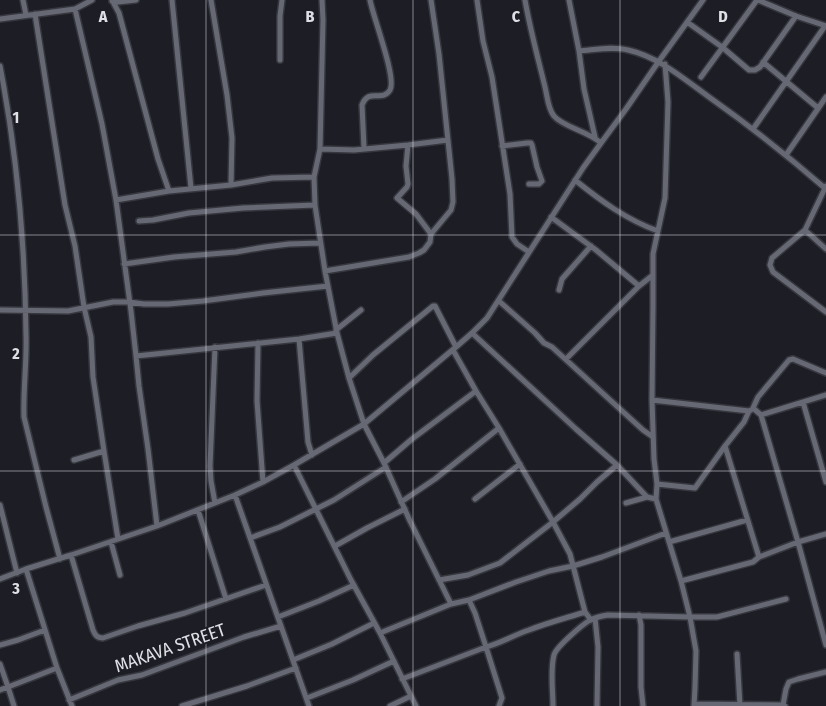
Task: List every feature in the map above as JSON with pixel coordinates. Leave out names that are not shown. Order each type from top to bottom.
[{"type":"street","points":[[23,0],[26,15]]},
{"type":"street","points":[[0,19],[75,9],[92,0]]},
{"type":"street","points":[[111,0],[118,2],[136,0]]},
{"type":"street","points":[[111,0],[119,13],[158,159],[169,190]]},
{"type":"street","points":[[172,0],[191,188]]},
{"type":"street","points":[[211,0],[227,95],[232,138],[231,185]]},
{"type":"street","points":[[280,60],[282,0]]},
{"type":"street","points":[[322,0],[320,150],[314,177],[315,205],[320,244],[337,332],[364,424],[450,604]]},
{"type":"street","points":[[364,148],[362,106],[364,99],[368,96],[384,96],[390,91],[391,85],[387,58],[370,0]]},
{"type":"street","points":[[325,271],[419,253],[430,242],[431,234],[451,210],[453,202],[452,179],[439,54],[431,0]]},
{"type":"street","points":[[477,0],[483,41],[492,77],[510,194],[512,237],[517,244],[529,252]]},
{"type":"street","points":[[525,0],[553,115],[560,121],[600,142]]},
{"type":"street","points":[[569,0],[584,89],[595,138]]},
{"type":"street","points":[[0,579],[157,526],[235,495],[294,465],[364,424],[472,334],[487,318],[600,142],[626,110],[658,61],[702,0]]},
{"type":"street","points":[[701,77],[758,0],[825,26],[753,129]]},
{"type":"street","points":[[75,9],[102,124],[116,200],[157,526]]},
{"type":"street","points":[[35,14],[64,195],[91,337],[94,377],[118,539]]},
{"type":"street","points":[[687,22],[722,47],[749,70],[755,70],[760,67],[796,16]]},
{"type":"street","points":[[578,51],[612,48],[627,50],[665,64],[753,129],[826,187],[804,230],[772,258],[770,265],[773,272],[826,312]]},
{"type":"street","points":[[763,62],[818,108]]},
{"type":"street","points":[[665,64],[668,102],[666,198],[653,254],[652,275],[652,400],[657,484],[656,499],[682,581],[690,617],[696,651],[694,705],[784,705],[789,682],[826,672]]},
{"type":"street","points":[[0,66],[11,124],[18,179],[26,333],[24,417],[60,559]]},
{"type":"street","points":[[786,155],[826,97]]},
{"type":"street","points":[[320,150],[354,150],[408,146],[448,140]]},
{"type":"street","points":[[502,146],[531,143],[542,181],[539,184],[529,184]]},
{"type":"street","points":[[408,146],[406,166],[408,184],[398,198],[416,214],[431,234]]},
{"type":"street","points":[[116,200],[169,190],[231,185],[272,178],[314,177]]},
{"type":"street","points":[[575,180],[627,218],[658,231]]},
{"type":"street","points":[[139,221],[189,213],[243,208],[315,205]]},
{"type":"street","points":[[551,217],[591,246],[639,286]]},
{"type":"street","points":[[804,230],[826,249]]},
{"type":"street","points":[[124,264],[174,256],[236,252],[288,244],[320,244]]},
{"type":"street","points":[[559,290],[562,279],[591,246]]},
{"type":"street","points":[[566,359],[652,275]]},
{"type":"street","points":[[0,310],[68,311],[114,302],[168,304],[328,286]]},
{"type":"street","points":[[499,301],[535,332],[544,343],[566,359],[643,430],[654,437]]},
{"type":"street","points":[[349,378],[373,355],[434,306],[476,390],[570,554],[585,612],[593,619],[598,647],[597,706]]},
{"type":"street","points":[[136,356],[258,344],[337,332],[361,310]]},
{"type":"street","points":[[472,334],[618,465],[647,497]]},
{"type":"street","points":[[299,339],[308,442],[312,455]]},
{"type":"street","points":[[258,344],[257,402],[263,482]]},
{"type":"street","points":[[215,347],[210,466],[215,503]]},
{"type":"street","points":[[657,484],[696,488],[744,422],[758,397],[788,360],[793,359],[826,373]]},
{"type":"street","points":[[250,538],[280,527],[334,500],[385,465],[412,439],[476,390]]},
{"type":"street","points":[[761,415],[826,395]]},
{"type":"street","points":[[652,400],[751,409],[761,415],[826,645]]},
{"type":"street","points":[[803,402],[826,482]]},
{"type":"street","points":[[401,502],[435,479],[499,428]]},
{"type":"street","points":[[725,446],[759,557]]},
{"type":"street","points":[[74,460],[104,451]]},
{"type":"street","points":[[475,500],[520,464]]},
{"type":"street","points":[[294,465],[416,706]]},
{"type":"street","points":[[439,580],[468,575],[500,563],[553,522],[618,465]]},
{"type":"street","points":[[235,495],[309,706]]},
{"type":"street","points":[[626,503],[647,497],[656,499]]},
{"type":"street","points":[[0,505],[17,573]]},
{"type":"street","points":[[335,546],[405,509]]},
{"type":"street","points":[[198,510],[226,599]]},
{"type":"street","points":[[669,542],[747,520]]},
{"type":"street","points":[[380,633],[450,604],[469,600],[549,571],[602,557],[666,533]]},
{"type":"street","points":[[682,581],[753,562],[759,557],[798,542],[826,534]]},
{"type":"street","points":[[111,542],[120,575]]},
{"type":"street","points":[[71,555],[92,630],[100,638],[185,613],[266,585]]},
{"type":"street","points":[[26,569],[57,668],[72,706]]},
{"type":"street","points":[[278,617],[354,585]]},
{"type":"street","points":[[554,706],[554,653],[593,619],[608,615],[717,617],[786,599]]},
{"type":"street","points":[[469,600],[475,613],[502,698],[499,706]]},
{"type":"street","points":[[402,679],[497,644],[531,629],[585,612]]},
{"type":"street","points":[[638,616],[641,624],[642,706]]},
{"type":"street","points":[[293,660],[374,624]]},
{"type":"street","name":"MAKAVA STREET","points":[[69,700],[118,680],[142,675],[244,637],[281,626]]},
{"type":"street","points":[[0,645],[45,630]]},
{"type":"street","points":[[737,654],[740,705]]},
{"type":"street","points":[[307,698],[394,661]]},
{"type":"street","points":[[0,664],[14,706]]},
{"type":"street","points":[[0,690],[57,668]]},
{"type":"street","points":[[182,706],[247,686],[296,668]]},
{"type":"street","points":[[390,706],[411,696]]}]
